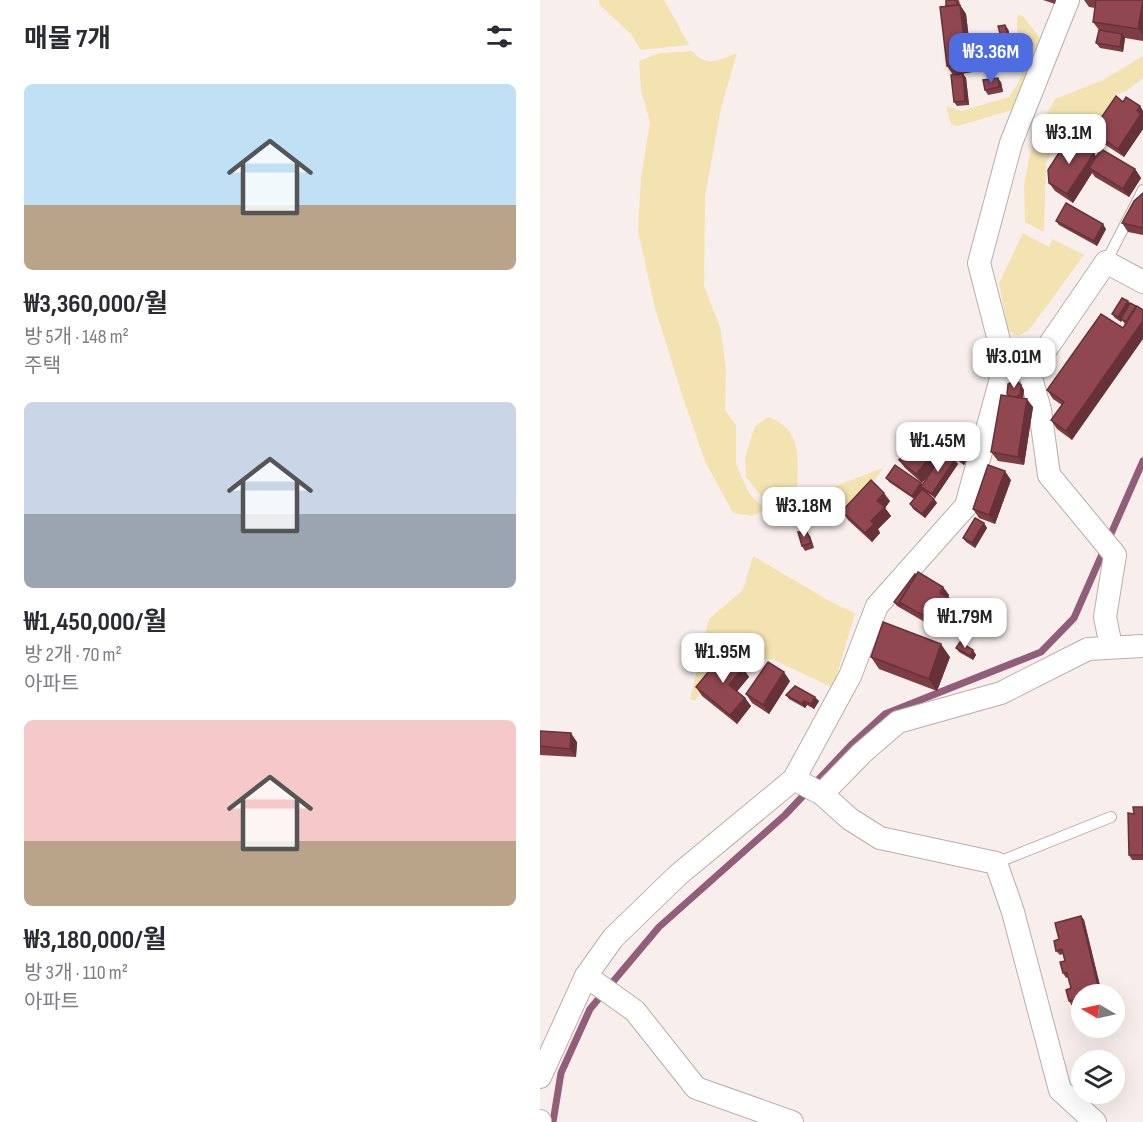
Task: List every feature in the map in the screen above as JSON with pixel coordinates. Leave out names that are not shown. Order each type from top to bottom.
[{"type":"street","points":[[1068,0],[1011,143],[979,263],[1015,362],[1040,410],[1049,475],[1115,555],[1105,617],[1111,646]]},
{"type":"street","points":[[540,1077],[613,938],[678,875],[794,779],[850,676],[877,606],[966,506],[1015,362],[1047,348],[1106,262],[1143,282]]},
{"type":"street","points":[[822,794],[862,753],[898,722],[1001,693],[1088,649],[1143,646]]},
{"type":"street","points":[[794,779],[822,794],[850,819],[880,838],[996,863],[1013,912],[1060,1090],[1095,1122]]},
{"type":"street","points":[[590,979],[635,1011],[696,1088],[792,1122]]},
{"type":"lane","points":[[1106,262],[1143,190]]},
{"type":"lane","points":[[996,863],[1111,817]]},
{"type":"shaded area","points":[[599,0],[664,0],[689,45],[641,50],[631,34],[599,4]]},
{"type":"shaded area","points":[[1018,14],[1024,17],[1044,44],[1012,110],[958,126],[951,124],[946,106],[961,111],[1009,97],[1016,87],[1022,68],[1017,29]]},
{"type":"shaded area","points":[[692,51],[708,61],[719,60],[737,53],[721,108],[705,197],[704,286],[720,327],[726,367],[725,410],[736,425],[736,464],[749,493],[765,510],[752,516],[733,513],[705,461],[655,308],[638,231],[641,177],[650,122],[641,90],[639,61],[660,53]]},
{"type":"shaded area","points":[[1143,56],[1143,78],[1126,91],[1117,94],[1090,136],[1063,129],[1046,164],[1044,232],[1025,222],[1024,184],[1033,140],[1055,99],[1103,80]]},
{"type":"shaded area","points":[[1023,233],[1049,247],[1052,239],[1084,255],[1029,330],[1018,336],[1008,331],[999,283]]},
{"type":"shaded area","points":[[768,417],[788,430],[793,439],[798,459],[798,471],[797,495],[767,503],[746,477],[745,457],[755,426]]},
{"type":"shaded area","points":[[883,468],[862,494],[835,512],[804,523],[771,526],[769,521],[772,510]]},
{"type":"shaded area","points":[[753,556],[833,603],[855,613],[836,678],[831,687],[772,659],[762,660],[730,643],[695,701],[690,699],[709,619],[743,590]]},
{"type":"building","points":[[946,0],[957,0],[957,5],[946,6]]},
{"type":"building","points":[[1096,0],[1143,0],[1138,29],[1093,22]]},
{"type":"building","points":[[960,5],[967,64],[947,66],[940,7]]},
{"type":"building","points":[[1005,25],[1011,47],[1004,48],[998,26]]},
{"type":"building","points":[[1099,30],[1122,34],[1120,47],[1096,43]]},
{"type":"building","points":[[963,74],[965,101],[954,102],[951,75]]},
{"type":"building","points":[[998,78],[999,87],[985,90],[983,80]]},
{"type":"building","points":[[1116,96],[1123,102],[1126,97],[1140,106],[1137,111],[1141,114],[1118,149],[1092,131]]},
{"type":"building","points":[[1069,137],[1094,153],[1067,194],[1049,183],[1048,170]]},
{"type":"building","points":[[1101,149],[1135,169],[1123,189],[1089,168]]},
{"type":"building","points":[[1143,193],[1143,228],[1122,223],[1134,201]]},
{"type":"building","points":[[1066,203],[1103,224],[1094,241],[1056,221]]},
{"type":"building","points":[[1122,298],[1128,301],[1118,317],[1112,314]]},
{"type":"building","points":[[1130,303],[1136,306],[1126,322],[1121,319]]},
{"type":"building","points":[[1137,306],[1143,310],[1143,321],[1066,431],[1051,420],[1064,402],[1047,390],[1101,314],[1123,328]]},
{"type":"building","points":[[1016,380],[1021,385],[1020,395],[1010,396],[1007,394],[1008,384]]},
{"type":"building","points":[[1001,395],[1027,399],[1018,457],[991,452]]},
{"type":"building","points":[[960,433],[971,440],[960,460],[940,447],[947,435],[953,438]]},
{"type":"building","points":[[922,434],[938,448],[916,474],[899,460]]},
{"type":"building","points":[[944,452],[955,459],[932,494],[921,487]]},
{"type":"building","points":[[895,465],[921,483],[912,496],[886,478]]},
{"type":"building","points":[[988,465],[1005,471],[989,515],[973,509]]},
{"type":"building","points":[[871,480],[884,493],[877,501],[885,507],[871,521],[874,524],[865,533],[842,511]]},
{"type":"building","points":[[922,489],[934,499],[922,514],[910,504]]},
{"type":"building","points":[[975,518],[984,523],[972,543],[963,538]]},
{"type":"building","points":[[798,532],[807,532],[811,543],[802,546]]},
{"type":"building","points":[[918,572],[943,587],[940,593],[952,600],[938,624],[899,602]]},
{"type":"building","points":[[915,574],[899,602],[902,606],[894,602]]},
{"type":"building","points":[[988,599],[997,612],[979,625],[970,612]]},
{"type":"building","points":[[883,622],[941,644],[929,679],[871,657]]},
{"type":"building","points":[[960,642],[973,650],[970,656],[956,648]]},
{"type":"building","points":[[724,653],[743,668],[729,685],[745,698],[730,715],[696,687]]},
{"type":"building","points":[[768,662],[784,672],[763,705],[746,694]]},
{"type":"building","points":[[795,686],[815,697],[811,704],[804,701],[802,704],[786,695]]},
{"type":"building","points":[[540,731],[571,733],[570,749],[540,746]]},
{"type":"building","points":[[1133,807],[1143,807],[1143,855],[1129,855],[1128,813],[1134,814]]},
{"type":"building","points":[[1081,916],[1098,984],[1071,984],[1071,988],[1067,973],[1063,973],[1060,962],[1065,961],[1062,949],[1056,951],[1054,941],[1059,939],[1055,923]]},
{"type":"building","points":[[1071,988],[1071,1001],[1069,1001],[1066,990]]},
{"type":"waterway","points":[[553,1122],[561,1073],[590,1009],[659,927],[785,815],[852,744],[885,714],[1041,652],[1074,618],[1143,461]]}]
